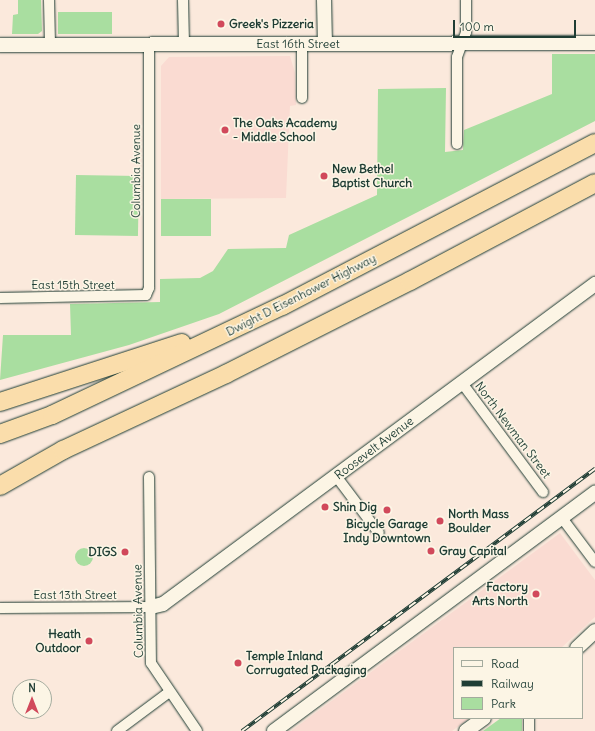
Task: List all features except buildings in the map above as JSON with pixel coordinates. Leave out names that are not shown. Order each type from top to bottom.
[{"type":"highway","name":"Dwight D Eisenhower Highway","points":[[0,434],[52,415],[282,306],[595,143]]},
{"type":"highway","points":[[0,475],[63,450],[226,374],[595,183]]},
{"type":"highway","points":[[0,402],[196,339],[282,306]]},
{"type":"highway","points":[[0,486],[63,450]]},
{"type":"street","points":[[49,0],[50,45]]},
{"type":"street","points":[[183,0],[184,45]]},
{"type":"street","points":[[324,0],[325,44]]},
{"type":"street","points":[[457,144],[457,57],[466,32],[466,0]]},
{"type":"street","name":"East 16th Street","points":[[0,45],[595,43]]},
{"type":"street","points":[[302,44],[302,98]]},
{"type":"street","name":"Columbia Avenue","points":[[146,296],[150,288],[149,45]]},
{"type":"street","name":"Roosevelt Avenue","points":[[150,607],[163,604],[595,284]]},
{"type":"street","name":"East 15th Street","points":[[0,298],[146,296]]},
{"type":"street","name":"North Newman Street","points":[[462,383],[543,492]]},
{"type":"street","points":[[336,476],[380,533]]},
{"type":"street","name":"Columbia Avenue","points":[[149,477],[151,663],[168,692],[197,731]]},
{"type":"street","points":[[274,731],[595,493]]},
{"type":"street","points":[[562,518],[595,562]]},
{"type":"street","name":"East 13th Street","points":[[0,608],[150,607]]},
{"type":"street","points":[[578,647],[595,631]]},
{"type":"street","points":[[117,731],[168,692]]},
{"type":"street","points":[[466,731],[483,719]]},
{"type":"street","points":[[529,719],[529,731]]},
{"type":"shaded area","name":"The Oaks Academy - Middle School","points":[[290,56],[295,73],[296,105],[290,106],[286,198],[161,199],[161,66],[169,57]]},
{"type":"shaded area","points":[[560,533],[595,580],[595,617],[562,647],[453,647],[453,719],[469,719],[452,731],[291,731]]},
{"type":"green space","points":[[18,0],[41,0],[42,31],[38,34],[12,34],[13,15],[18,14]]},
{"type":"green space","points":[[58,12],[112,12],[112,34],[58,34]]},
{"type":"green space","points":[[552,54],[595,54],[595,121],[219,314],[129,345],[0,380],[3,335],[71,335],[70,304],[160,302],[160,279],[200,278],[213,271],[228,249],[286,248],[289,235],[377,195],[378,89],[446,88],[445,152],[463,150],[464,130],[552,94]]},
{"type":"green space","points":[[76,175],[139,176],[138,236],[75,235]]},
{"type":"green space","points":[[161,199],[211,199],[211,236],[161,236]]},
{"type":"green space","points":[[84,548],[90,551],[93,557],[90,563],[84,566],[78,563],[75,557],[78,551]]},
{"type":"green space","points":[[500,719],[522,719],[522,731],[483,731]]},
{"type":"railway","points":[[242,731],[595,469]]},
{"type":"place","name":"Greek's Pizzeria","points":[[221,24]]},
{"type":"place","name":"The Oaks Academy - Middle School","points":[[225,130]]},
{"type":"place","name":"New Bethel Baptist Church","points":[[324,176]]},
{"type":"place","name":"Shin Dig","points":[[325,507]]},
{"type":"place","name":"Bicycle Garage Indy Downtown","points":[[387,510]]},
{"type":"place","name":"North Mass Boulder","points":[[440,521]]},
{"type":"place","name":"Gray Capital","points":[[431,551]]},
{"type":"place","name":"DIGS","points":[[125,552]]},
{"type":"place","name":"Factory Arts North","points":[[536,594]]},
{"type":"place","name":"Heath Outdoor","points":[[89,641]]},
{"type":"place","name":"Temple Inland Corrugated Packaging","points":[[238,663]]}]
